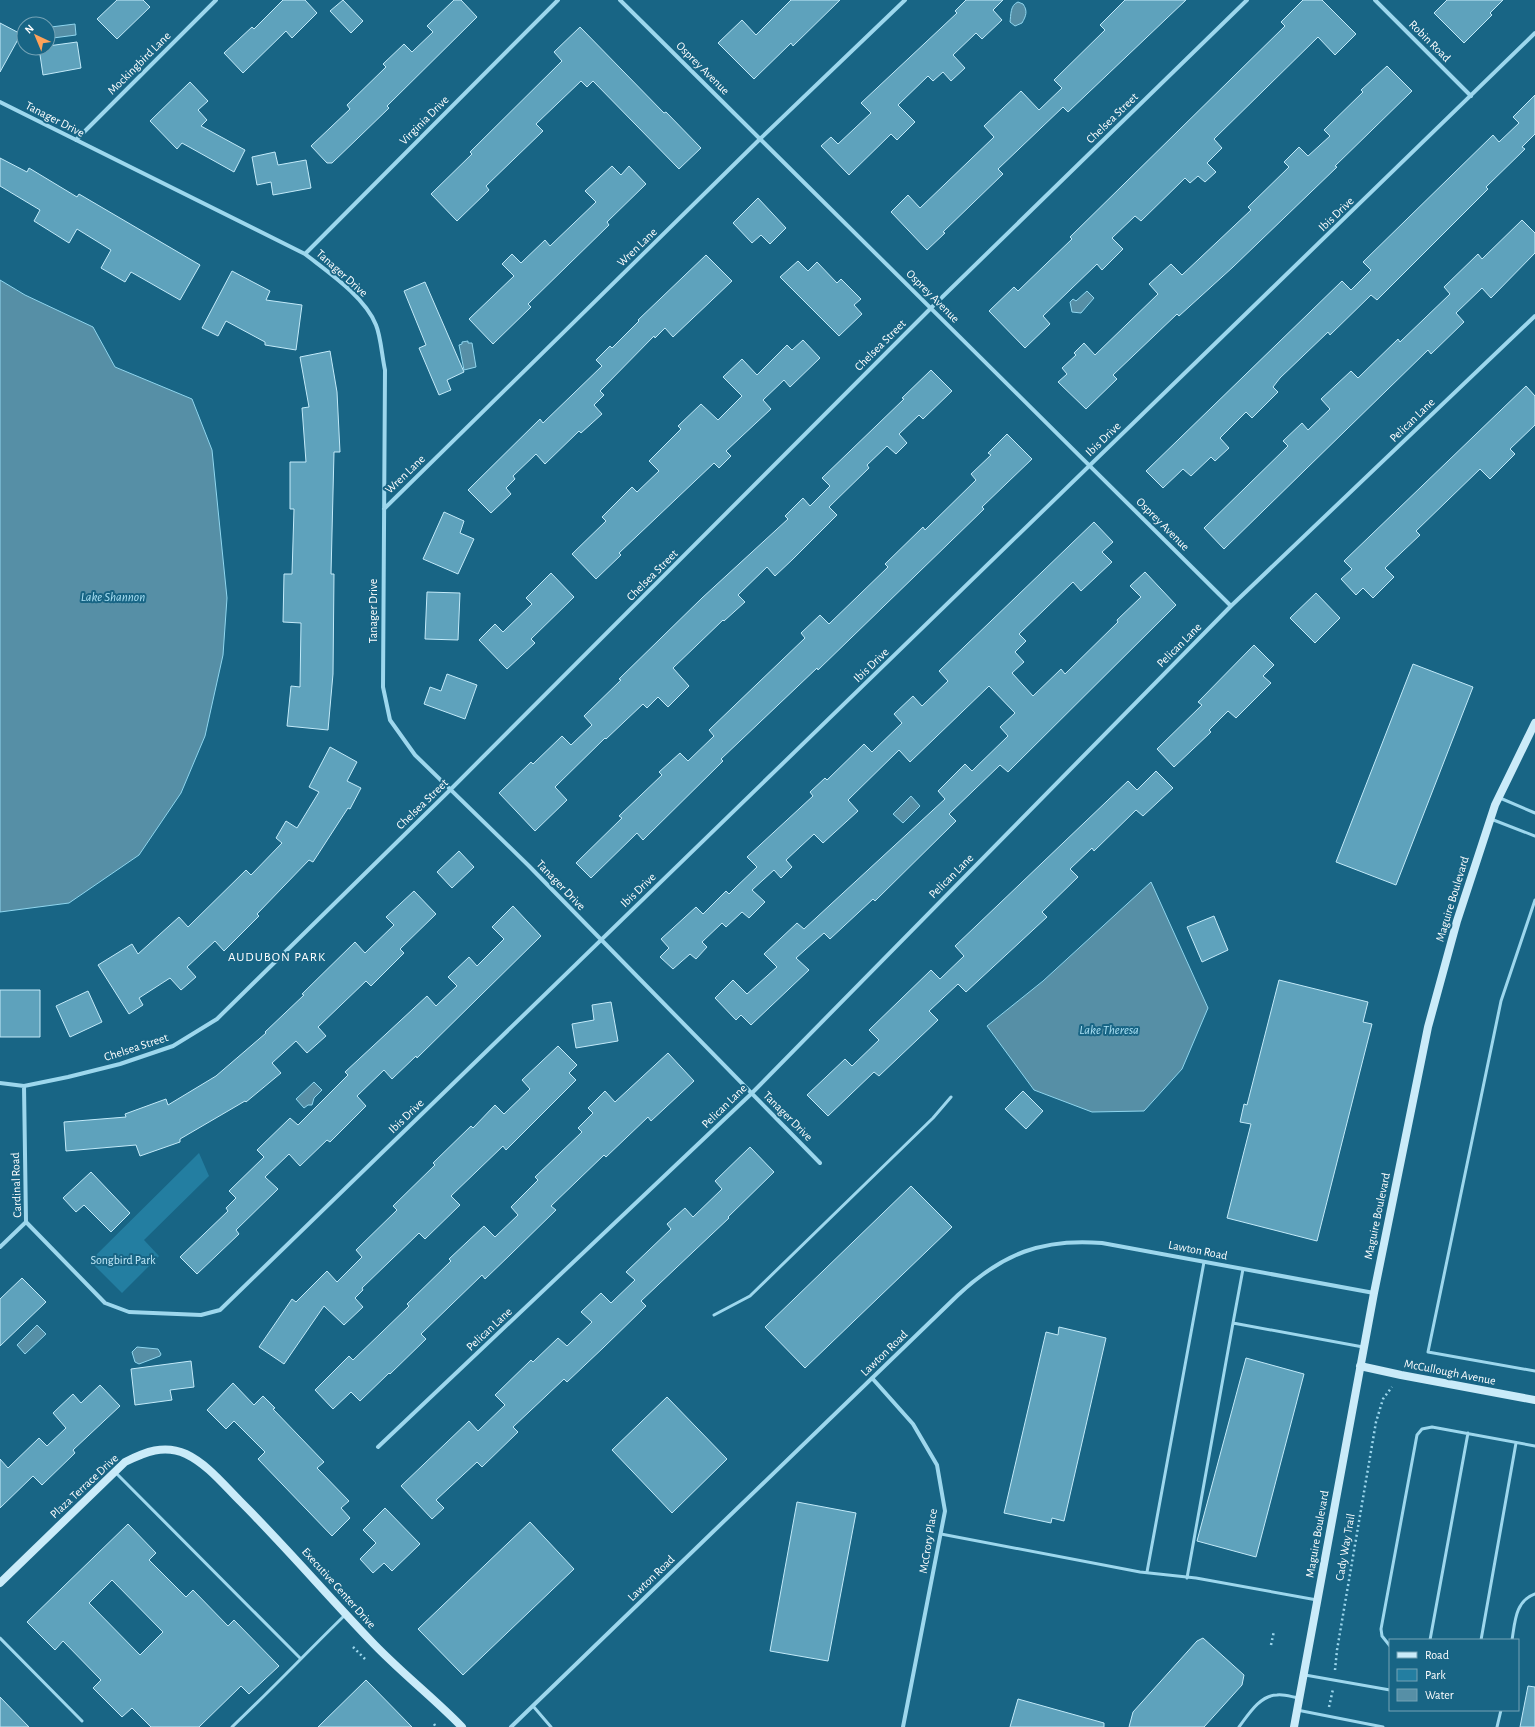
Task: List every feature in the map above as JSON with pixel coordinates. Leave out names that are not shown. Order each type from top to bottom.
[{"type":"street","name":"Mockingbird Lane","points":[[76,140],[216,0]]},
{"type":"street","name":"Virginia Drive","points":[[305,254],[558,0]]},
{"type":"street","name":"Osprey Avenue","points":[[620,0],[1231,606]]},
{"type":"street","name":"Wren Lane","points":[[384,509],[760,139],[905,0]]},
{"type":"street","name":"Chelsea Street","points":[[24,1086],[120,1064],[173,1046],[217,1019],[451,789],[931,308],[1247,0]]},
{"type":"street","name":"Robin Road","points":[[1375,0],[1471,96]]},
{"type":"street","name":"Ibis Drive","points":[[220,1310],[1535,33]]},
{"type":"street","name":"Tanager Drive","points":[[0,102],[305,254],[334,276],[359,298],[376,325],[385,370],[383,687],[390,720],[415,755],[451,789],[601,940],[820,1163]]},
{"type":"street","name":"Pelican Lane","points":[[378,1447],[751,1094],[1231,606],[1535,316]]},
{"type":"street","name":"Maguire Boulevard","points":[[1294,1727],[1363,1347],[1428,1027],[1457,921],[1491,819],[1499,797],[1535,723]]},
{"type":"street","points":[[0,1083],[24,1086]]},
{"type":"street","name":"Cardinal Road","points":[[24,1086],[26,1222],[105,1303],[129,1312],[201,1315],[220,1310]]},
{"type":"street","points":[[0,1247],[26,1222]]},
{"type":"street","name":"Lawton Road","points":[[511,1727],[971,1283],[996,1264],[1020,1253],[1060,1243],[1087,1242],[1122,1246],[1374,1293]]},
{"type":"street","name":"McCullough Avenue","points":[[1360,1366],[1401,1376],[1535,1400]]},
{"type":"street","name":"McCrory Place","points":[[872,1378],[913,1424],[938,1465],[945,1511],[903,1727]]},
{"type":"street","name":"Plaza Terrace Drive","points":[[0,1583],[126,1462],[146,1452],[168,1449],[184,1454],[201,1463]]},
{"type":"street","name":"Executive Center Drive","points":[[201,1463],[282,1543],[381,1652],[439,1703],[462,1727]]},
{"type":"lane","points":[[1499,797],[1535,813]]},
{"type":"lane","points":[[1491,819],[1535,836]]},
{"type":"lane","points":[[1535,900],[1501,1001],[1428,1352],[1535,1370]]},
{"type":"lane","points":[[714,1315],[750,1296],[933,1118],[951,1097]]},
{"type":"lane","points":[[1147,1572],[1204,1262]]},
{"type":"lane","points":[[1187,1578],[1243,1269]]},
{"type":"lane","points":[[1233,1324],[1363,1347]]},
{"type":"lane","points":[[1389,1645],[1382,1636],[1382,1629],[1416,1438],[1422,1429],[1429,1427],[1535,1446]]},
{"type":"lane","points":[[1430,1639],[1468,1433]]},
{"type":"lane","points":[[1481,1639],[1516,1443]]},
{"type":"lane","points":[[115,1472],[300,1658]]},
{"type":"lane","points":[[941,1534],[1140,1572],[1196,1578],[1317,1600]]},
{"type":"lane","points":[[1512,1639],[1518,1609],[1524,1600],[1535,1594]]},
{"type":"lane","points":[[232,1727],[346,1614]]},
{"type":"lane","points":[[0,1638],[82,1721]]},
{"type":"lane","points":[[1304,1675],[1389,1690]]},
{"type":"lane","points":[[1239,1727],[1260,1702],[1270,1696],[1282,1695],[1300,1699]]},
{"type":"lane","points":[[533,1706],[551,1727]]},
{"type":"lane","points":[[1298,1710],[1383,1727]]},
{"type":"lane","points":[[1498,1727],[1501,1711]]},
{"type":"path","name":"Cady Way Trail","points":[[1328,1716],[1337,1650],[1376,1422],[1383,1399],[1401,1376]]},
{"type":"path","points":[[1271,1645],[1274,1631]]},
{"type":"path","points":[[353,1647],[364,1659]]},
{"type":"green space","name":"Songbird Park","points":[[199,1153],[209,1176],[144,1240],[159,1256],[122,1293],[90,1261]]},
{"type":"water","points":[[1018,2],[1023,4],[1026,9],[1026,14],[1022,23],[1015,26],[1010,22],[1011,13],[1015,3]]},
{"type":"water","points":[[75,24],[76,35],[56,38],[56,26]]},
{"type":"water","name":"Lake Shannon","points":[[0,280],[25,295],[93,327],[115,367],[192,399],[212,450],[227,598],[223,655],[205,736],[181,793],[139,855],[69,903],[0,912]]},
{"type":"water","points":[[1087,291],[1094,298],[1081,313],[1072,312],[1070,302],[1073,299],[1076,301]]},
{"type":"water","points":[[468,341],[468,343],[472,343],[476,367],[464,370],[459,345],[462,344],[462,342]]},
{"type":"water","points":[[911,796],[920,806],[903,823],[893,814]]},
{"type":"water","name":"Lake Theresa","points":[[1151,882],[1208,1008],[1182,1069],[1144,1111],[1092,1112],[1034,1090],[987,1026],[1043,981]]},
{"type":"water","points":[[314,1082],[322,1090],[314,1098],[312,1105],[308,1105],[304,1108],[296,1099]]},
{"type":"water","points":[[37,1325],[46,1334],[25,1354],[17,1345]]},
{"type":"water","points":[[137,1347],[158,1349],[161,1354],[160,1356],[139,1364],[135,1362],[132,1352]]},
{"type":"building","points":[[117,0],[143,0],[150,7],[117,39],[97,19]]},
{"type":"building","points":[[283,0],[305,0],[317,13],[292,38],[286,31],[243,73],[224,53],[252,27],[254,29]]},
{"type":"building","points":[[343,0],[363,21],[351,33],[330,11]]},
{"type":"building","points":[[454,0],[461,0],[477,17],[387,106],[389,108],[332,163],[327,163],[311,146],[350,109],[347,105],[386,67],[383,64],[404,44],[412,52],[433,32],[427,26]]},
{"type":"building","points":[[791,0],[840,0],[793,46],[791,43],[754,79],[718,43],[742,20],[756,35]]},
{"type":"building","points":[[966,0],[1003,0],[993,10],[1002,20],[982,39],[976,33],[953,55],[965,68],[951,81],[943,72],[933,81],[928,76],[898,105],[915,122],[897,140],[891,134],[849,175],[821,146],[831,137],[838,144],[871,113],[861,103],[957,13],[955,11]]},
{"type":"building","points":[[1125,0],[1186,0],[1068,112],[1063,107],[998,169],[1003,174],[943,232],[945,233],[927,250],[891,212],[908,195],[920,208],[994,137],[984,126],[1021,91],[1039,110],[1062,88],[1054,80],[1105,30],[1100,25]]},
{"type":"building","points":[[1303,0],[1322,0],[1356,34],[1335,55],[1318,37],[1214,139],[1222,148],[1207,163],[1216,172],[1205,182],[1198,176],[1190,183],[1185,178],[1141,221],[1135,216],[1112,238],[1123,249],[1102,270],[1097,264],[1043,316],[1050,324],[1025,348],[989,311],[1014,287],[1018,291],[1072,239],[1070,237],[1285,26],[1281,22]]},
{"type":"building","points":[[1447,0],[1503,0],[1490,13],[1492,15],[1464,43],[1434,13]]},
{"type":"building","points":[[0,23],[16,31],[16,43],[0,72]]},
{"type":"building","points":[[580,27],[664,113],[666,112],[701,148],[679,169],[593,81],[587,87],[581,81],[536,124],[543,131],[486,186],[489,190],[457,221],[431,194],[472,154],[470,152],[562,61],[554,52]]},
{"type":"building","points":[[77,42],[81,68],[43,75],[40,56],[56,56],[56,45]]},
{"type":"building","points":[[1387,66],[1412,91],[1335,166],[1337,167],[1233,267],[1179,316],[1177,314],[1113,375],[1117,379],[1086,409],[1058,382],[1067,374],[1062,368],[1076,355],[1074,353],[1084,343],[1095,355],[1158,294],[1149,284],[1171,264],[1182,275],[1251,210],[1248,207],[1289,167],[1284,162],[1299,147],[1308,156],[1330,136],[1324,130],[1363,92],[1361,90]]},
{"type":"building","points":[[190,82],[208,101],[198,110],[207,120],[201,126],[245,150],[234,172],[182,143],[177,149],[150,121]]},
{"type":"building","points":[[1535,95],[1535,134],[1522,147],[1525,149],[1486,187],[1488,189],[1377,300],[1371,295],[1330,335],[1328,332],[1280,378],[1273,387],[1278,392],[1252,418],[1246,412],[1220,438],[1229,448],[1215,461],[1211,457],[1191,476],[1183,469],[1163,488],[1146,471],[1342,281],[1351,290],[1371,270],[1363,262],[1493,135],[1499,142],[1519,123],[1513,117]]},
{"type":"building","points":[[275,152],[278,165],[306,160],[311,188],[273,195],[271,182],[257,185],[252,157]]},
{"type":"building","points":[[0,158],[27,172],[29,168],[77,197],[79,194],[200,265],[180,300],[131,272],[125,282],[101,268],[111,250],[77,229],[69,243],[34,221],[40,210],[0,186]]},
{"type":"building","points":[[612,166],[621,175],[629,166],[646,184],[607,222],[609,225],[528,304],[531,307],[493,344],[469,319],[514,276],[502,264],[512,254],[521,263],[545,240],[550,246],[596,202],[585,191]]},
{"type":"building","points":[[758,198],[786,228],[770,244],[761,235],[752,243],[733,223]]},
{"type":"building","points":[[1522,220],[1535,233],[1535,253],[1491,298],[1482,288],[1456,313],[1464,322],[1431,354],[1428,350],[1224,549],[1204,528],[1288,446],[1283,441],[1302,423],[1308,430],[1330,409],[1321,399],[1351,371],[1358,378],[1398,339],[1400,342],[1450,294],[1444,287],[1478,254],[1482,259]]},
{"type":"building","points":[[706,255],[732,281],[673,337],[665,328],[655,338],[654,336],[600,391],[604,395],[594,405],[602,414],[581,433],[579,431],[545,464],[536,454],[513,476],[515,479],[506,488],[511,494],[491,513],[468,490],[540,419],[543,423],[602,366],[596,360],[610,346],[612,348],[639,321],[638,320]]},
{"type":"building","points":[[798,261],[808,271],[817,262],[837,283],[841,279],[861,299],[854,305],[862,314],[839,336],[780,277]]},
{"type":"building","points":[[232,271],[270,291],[266,300],[302,305],[296,350],[265,345],[265,342],[226,321],[218,336],[202,328]]},
{"type":"building","points":[[425,282],[464,372],[447,380],[451,390],[439,395],[419,348],[426,345],[404,291]]},
{"type":"building","points":[[803,340],[820,358],[790,387],[784,380],[763,400],[771,409],[726,451],[731,456],[719,468],[714,463],[619,553],[621,555],[596,579],[572,554],[606,521],[602,517],[632,487],[637,492],[659,471],[649,461],[681,429],[678,426],[701,404],[718,420],[742,396],[723,377],[742,359],[757,375],[787,345],[792,350]]},
{"type":"building","points":[[330,351],[337,392],[340,452],[334,452],[331,574],[334,574],[333,674],[328,730],[287,726],[291,686],[300,687],[301,623],[283,622],[284,574],[292,574],[294,509],[290,509],[290,462],[306,462],[302,408],[309,407],[300,357]]},
{"type":"building","points":[[931,370],[952,391],[923,419],[919,415],[899,434],[907,443],[896,454],[887,446],[867,465],[869,468],[829,507],[837,515],[793,559],[775,576],[767,567],[738,595],[745,602],[724,621],[723,620],[673,668],[689,686],[668,707],[658,697],[647,708],[643,704],[606,739],[605,738],[555,787],[567,800],[535,831],[499,793],[531,762],[533,764],[562,736],[571,745],[592,725],[584,716],[621,680],[619,679],[702,598],[788,519],[785,516],[803,498],[810,506],[830,486],[822,478],[904,399],[902,398]]},
{"type":"building","points":[[1526,386],[1535,396],[1535,425],[1510,449],[1515,454],[1490,479],[1480,469],[1416,531],[1420,535],[1385,568],[1394,577],[1373,598],[1363,588],[1356,595],[1341,579],[1352,569],[1344,561]]},
{"type":"building","points":[[1007,434],[1032,459],[982,507],[984,509],[818,670],[817,668],[721,759],[723,761],[643,840],[637,833],[591,878],[576,863],[622,818],[619,816],[662,775],[659,772],[680,753],[688,761],[714,736],[709,730],[805,638],[801,633],[820,615],[829,624],[888,567],[885,564],[923,527],[925,530],[976,480],[971,474],[991,455],[988,453]]},
{"type":"building","points":[[444,512],[464,521],[460,533],[474,539],[458,574],[423,559]]},
{"type":"building","points":[[1094,522],[1113,542],[1102,552],[1112,562],[1081,591],[1073,582],[1019,634],[1026,641],[1015,652],[1024,662],[1012,673],[1033,696],[1061,669],[1065,674],[1141,597],[1130,586],[1145,572],[1176,605],[1008,772],[1000,765],[949,814],[956,821],[875,901],[873,899],[830,939],[824,933],[796,958],[809,970],[751,1025],[741,1015],[736,1020],[715,998],[733,980],[747,994],[777,967],[764,954],[797,923],[804,929],[945,799],[938,791],[965,764],[972,771],[1008,736],[1000,727],[1015,713],[989,686],[910,762],[899,750],[848,800],[858,811],[823,843],[814,834],[786,860],[792,867],[781,878],[774,870],[752,890],[765,902],[749,918],[742,912],[726,927],[722,923],[702,942],[707,947],[696,959],[690,954],[673,969],[660,957],[669,948],[661,939],[696,907],[703,914],[726,891],[729,894],[757,867],[747,857],[813,796],[810,792],[825,778],[827,780],[864,744],[872,752],[902,723],[894,714],[913,696],[922,706],[948,681],[939,671]]},
{"type":"building","points":[[551,573],[574,597],[531,639],[535,643],[507,669],[479,640],[495,624],[503,632],[532,604],[526,598]]},
{"type":"building","points":[[427,592],[460,593],[458,640],[425,639]]},
{"type":"building","points":[[1316,593],[1340,618],[1315,643],[1290,618]]},
{"type":"building","points":[[1254,645],[1274,665],[1263,676],[1271,683],[1236,718],[1228,711],[1209,730],[1211,732],[1174,767],[1157,749],[1202,705],[1198,702]]},
{"type":"building","points":[[1413,664],[1473,687],[1396,885],[1336,862]]},
{"type":"building","points":[[447,674],[477,685],[465,719],[424,704],[430,687],[441,691]]},
{"type":"building","points":[[330,747],[357,762],[347,781],[361,788],[350,809],[348,808],[313,862],[309,860],[257,914],[259,916],[224,951],[215,941],[187,967],[196,977],[181,990],[170,978],[139,998],[143,1005],[129,1014],[98,965],[132,944],[138,954],[179,917],[188,927],[246,870],[251,875],[282,843],[276,838],[286,821],[297,828],[319,792],[309,787]]},
{"type":"building","points":[[1156,771],[1173,788],[1143,816],[1136,810],[1094,851],[1092,848],[1070,869],[1078,877],[1042,912],[1047,917],[966,992],[958,984],[929,1011],[938,1020],[879,1076],[874,1072],[828,1116],[807,1095],[845,1059],[852,1066],[879,1040],[869,1030],[931,970],[940,979],[964,956],[955,946],[1128,781],[1137,790]]},
{"type":"building","points":[[459,851],[474,867],[452,888],[437,872]]},
{"type":"building","points":[[414,891],[436,914],[400,949],[404,953],[371,986],[366,981],[318,1027],[326,1036],[307,1053],[296,1041],[272,1063],[281,1073],[246,1102],[245,1101],[180,1139],[180,1142],[140,1156],[136,1145],[66,1151],[64,1122],[126,1117],[125,1114],[166,1099],[168,1105],[216,1076],[266,1033],[265,1032],[304,995],[302,994],[355,942],[365,953],[394,925],[386,917]]},
{"type":"building","points":[[513,906],[541,936],[417,1058],[416,1056],[392,1079],[384,1070],[357,1096],[366,1106],[330,1142],[327,1140],[300,1166],[289,1154],[265,1177],[278,1189],[236,1230],[239,1234],[197,1274],[180,1257],[228,1211],[226,1208],[236,1198],[229,1191],[264,1157],[257,1150],[290,1118],[298,1125],[348,1075],[345,1072],[427,996],[436,1006],[457,986],[448,977],[469,957],[477,966],[504,939],[492,927]]},
{"type":"building","points":[[1214,916],[1228,950],[1202,962],[1187,927]]},
{"type":"building","points":[[1279,980],[1368,1002],[1363,1022],[1372,1024],[1317,1241],[1227,1218],[1251,1124],[1240,1122],[1244,1104],[1247,1105]]},
{"type":"building","points":[[0,990],[40,990],[40,1037],[0,1037]]},
{"type":"building","points":[[88,991],[102,1022],[70,1037],[56,1006]]},
{"type":"building","points":[[611,1002],[618,1041],[576,1048],[572,1024],[594,1020],[592,1005]]},
{"type":"building","points":[[558,1046],[577,1065],[569,1073],[576,1080],[506,1150],[503,1146],[451,1196],[460,1205],[425,1239],[419,1233],[362,1288],[363,1290],[355,1298],[363,1307],[344,1325],[324,1306],[284,1364],[259,1347],[292,1299],[296,1302],[327,1271],[337,1282],[362,1257],[356,1250],[397,1210],[393,1206],[435,1165],[433,1163],[471,1126],[473,1128],[495,1105],[504,1114],[530,1089],[522,1080]]},
{"type":"building","points":[[668,1053],[694,1081],[651,1121],[648,1117],[606,1157],[604,1155],[551,1206],[556,1210],[485,1279],[482,1275],[421,1334],[426,1339],[390,1374],[389,1373],[360,1401],[351,1392],[333,1409],[315,1390],[349,1356],[353,1360],[409,1306],[407,1304],[451,1261],[449,1259],[484,1226],[495,1237],[518,1215],[511,1207],[538,1180],[535,1177],[582,1132],[578,1128],[593,1113],[588,1108],[605,1091],[615,1102]]},
{"type":"building","points":[[1023,1091],[1043,1111],[1026,1129],[1005,1109]]},
{"type":"building","points":[[750,1147],[774,1172],[728,1217],[729,1218],[641,1301],[646,1306],[567,1382],[564,1379],[513,1427],[518,1432],[482,1467],[477,1462],[436,1500],[444,1508],[432,1519],[401,1486],[469,1421],[478,1431],[505,1405],[495,1395],[531,1360],[533,1362],[558,1338],[567,1346],[592,1322],[581,1312],[601,1293],[611,1303],[635,1280],[626,1272],[671,1229],[667,1224],[685,1208],[693,1217],[722,1189],[715,1181]]},
{"type":"building","points":[[91,1172],[130,1213],[111,1232],[84,1205],[76,1212],[63,1198]]},
{"type":"building","points":[[911,1186],[952,1227],[805,1368],[765,1327]]},
{"type":"building","points":[[22,1278],[46,1302],[0,1346],[0,1299]]},
{"type":"building","points":[[1059,1327],[1106,1338],[1064,1521],[1052,1518],[1051,1523],[1004,1513],[1046,1332],[1058,1335]]},
{"type":"building","points":[[1246,1358],[1304,1374],[1256,1557],[1197,1541]]},
{"type":"building","points":[[191,1361],[194,1387],[170,1390],[172,1400],[135,1405],[131,1369]]},
{"type":"building","points":[[233,1383],[254,1405],[263,1396],[275,1408],[273,1409],[324,1462],[317,1468],[349,1501],[341,1508],[350,1518],[332,1536],[258,1459],[265,1452],[234,1421],[226,1429],[207,1410]]},
{"type":"building","points":[[100,1385],[120,1406],[73,1450],[75,1453],[42,1485],[33,1476],[0,1508],[0,1459],[8,1468],[39,1438],[47,1446],[66,1428],[53,1413],[73,1394],[81,1403]]},
{"type":"building","points":[[667,1397],[727,1459],[672,1513],[612,1450]]},
{"type":"building","points":[[797,1502],[856,1513],[828,1661],[770,1651]]},
{"type":"building","points":[[385,1508],[420,1544],[392,1571],[384,1563],[373,1573],[360,1559],[376,1543],[363,1530]]},
{"type":"building","points":[[530,1522],[574,1569],[463,1675],[418,1629]]},
{"type":"building","points":[[128,1524],[156,1553],[149,1560],[186,1597],[193,1590],[228,1626],[234,1620],[279,1666],[249,1694],[241,1686],[199,1727],[151,1727],[132,1708],[122,1717],[93,1688],[101,1680],[63,1641],[55,1650],[27,1622]],"holes":[[[112,1580],[163,1632],[140,1655],[89,1603]]]},
{"type":"building","points":[[1203,1638],[1244,1675],[1242,1685],[1204,1727],[1129,1727],[1133,1712],[1197,1641]]},
{"type":"building","points":[[366,1680],[412,1727],[318,1727]]},
{"type":"building","points":[[1528,1686],[1535,1687],[1535,1727],[1520,1727]]},
{"type":"building","points":[[0,1697],[29,1727],[0,1727]]},
{"type":"building","points":[[1018,1699],[1104,1723],[1104,1727],[1010,1727]]},
{"type":"district","name":"AUDUBON PARK","points":[[277,957]]}]
